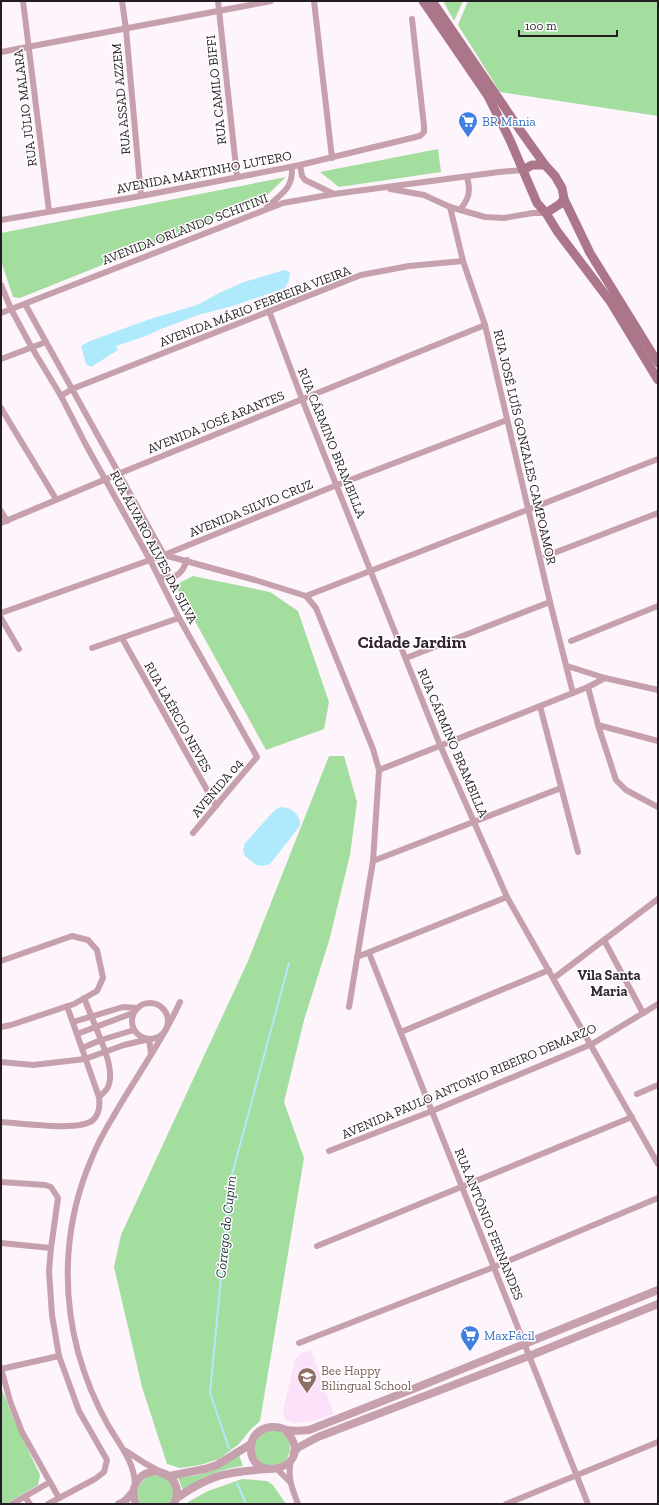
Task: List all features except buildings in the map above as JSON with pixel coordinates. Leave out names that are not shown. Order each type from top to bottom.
[{"type":"main road","points":[[423,1],[488,96],[510,140],[523,170],[526,181],[537,203],[546,213],[557,231],[610,301],[658,380]]},
{"type":"main road","points":[[432,1],[520,130],[545,165],[556,176],[562,188],[564,199],[590,253],[658,363]]},
{"type":"main road","points":[[523,170],[532,165],[545,165]]},
{"type":"main road","points":[[546,213],[560,204],[564,199]]},
{"type":"street","name":"RUA JÚLIO MALARA","points":[[23,1],[48,211]]},
{"type":"street","name":"RUA ASSAD AZZEM","points":[[122,1],[126,29],[141,196]]},
{"type":"street","name":"RUA CAMILO BIFFI","points":[[218,1],[237,176]]},
{"type":"street","points":[[1,52],[271,1]]},
{"type":"street","points":[[314,1],[332,158]]},
{"type":"street","name":"AVENIDA MARTINHO LUTERO","points":[[1,220],[141,196],[237,176],[292,167],[411,139],[422,135],[424,126],[412,19]]},
{"type":"street","points":[[300,165],[302,176],[305,180],[334,194]]},
{"type":"street","points":[[264,209],[290,184],[293,178],[292,167]]},
{"type":"street","name":"AVENIDA ORLANDO SCHITINI","points":[[1,314],[264,209],[283,203],[334,194],[523,170]]},
{"type":"street","points":[[460,210],[469,195],[467,177]]},
{"type":"street","points":[[424,195],[427,183]]},
{"type":"street","name":"AVENIDA ORLANDO SCHITINI","points":[[384,188],[424,195],[450,207],[485,217],[504,218],[533,213],[546,213]]},
{"type":"street","name":"RUA JOSÉ LUÍS GONZALES CAMPOAMOR","points":[[450,207],[464,261],[485,325],[550,602],[573,693]]},
{"type":"street","name":"AVENIDA MÁRIO FERREIRA VIEIRA","points":[[61,396],[72,389],[361,275],[409,266],[464,261]]},
{"type":"street","name":"RUA ÁLVARO ALVES DA SILVA","points":[[1,285],[11,309],[32,348],[61,396],[150,560],[179,618],[257,757]]},
{"type":"street","points":[[25,304],[164,555],[187,560],[306,596],[316,608],[373,749],[379,770],[373,861],[349,1007]]},
{"type":"street","name":"RUA CÁRMINO BRAMBILLA","points":[[269,312],[302,399],[440,745],[507,897],[592,1044],[658,1164]]},
{"type":"street","name":"AVENIDA JOSÉ ARANTES","points":[[4,522],[56,499],[485,325]]},
{"type":"street","points":[[1,359],[46,342]]},
{"type":"street","points":[[1,408],[56,499]]},
{"type":"street","name":"AVENIDA SILVIO CRUZ","points":[[1,613],[164,555],[337,485],[507,420]]},
{"type":"street","points":[[306,596],[658,459]]},
{"type":"street","points":[[1,510],[4,522]]},
{"type":"street","points":[[546,556],[658,513]]},
{"type":"street","points":[[159,577],[170,578],[177,576],[183,571],[187,560]]},
{"type":"street","points":[[406,658],[550,602]]},
{"type":"street","points":[[571,641],[658,606]]},
{"type":"street","points":[[1,618],[19,649]]},
{"type":"street","points":[[92,648],[179,618]]},
{"type":"street","name":"RUA LAÉRCIO NEVES","points":[[122,638],[216,806]]},
{"type":"street","points":[[567,666],[605,678],[658,690]]},
{"type":"street","points":[[379,770],[588,687],[605,678]]},
{"type":"street","points":[[588,687],[598,725],[616,780],[626,790],[658,807]]},
{"type":"street","points":[[540,706],[578,852]]},
{"type":"street","points":[[598,725],[658,741]]},
{"type":"street","name":"AVENIDA 04","points":[[193,833],[257,757]]},
{"type":"street","points":[[373,861],[561,788]]},
{"type":"street","points":[[358,957],[507,897]]},
{"type":"street","points":[[554,978],[658,899]]},
{"type":"street","points":[[1,961],[72,936],[88,940],[97,950],[103,978],[97,991],[84,998],[67,1006],[11,1025],[1,1026]]},
{"type":"street","points":[[604,940],[643,1013]]},
{"type":"street","name":"RUA ANTÔNIO FERNANDES","points":[[369,952],[588,1504]]},
{"type":"street","points":[[401,1032],[549,970]]},
{"type":"street","points":[[84,998],[101,1040],[110,1073],[108,1088],[99,1097]]},
{"type":"street","points":[[136,1504],[134,1472],[129,1458],[108,1425],[95,1399],[76,1346],[70,1317],[68,1288],[69,1238],[79,1193],[91,1158],[113,1116],[165,1031],[180,1002],[174,1008],[164,1009]]},
{"type":"street","points":[[1,1062],[33,1065],[85,1059],[124,1045],[155,1038],[165,1031],[168,1020],[164,1009],[159,1005],[148,1003],[114,1020],[78,1034]]},
{"type":"street","name":"AVENIDA PAULO ANTONIO RIBEIRO DEMARZO","points":[[329,1151],[432,1111],[592,1044],[658,1004]]},
{"type":"street","points":[[1,1122],[47,1126],[83,1125],[94,1120],[101,1107],[99,1097],[93,1076],[85,1059],[78,1034],[67,1006]]},
{"type":"street","points":[[73,1022],[123,1007],[135,1010]]},
{"type":"street","points":[[135,1010],[132,1024],[134,1030],[138,1035],[149,1039]]},
{"type":"street","points":[[82,1048],[101,1040],[134,1030]]},
{"type":"street","points":[[149,1039],[151,1054]]},
{"type":"street","points":[[637,1094],[658,1086]]},
{"type":"street","points":[[317,1246],[462,1188],[632,1117]]},
{"type":"street","points":[[1,1182],[51,1187],[58,1198],[49,1271],[52,1315],[59,1356],[79,1411],[106,1456],[107,1464],[104,1472],[48,1504]]},
{"type":"street","points":[[299,1343],[494,1267],[658,1198]]},
{"type":"street","points":[[1,1243],[51,1248]]},
{"type":"street","points":[[268,1469],[260,1466],[254,1460],[251,1452],[251,1444],[255,1436],[261,1430],[269,1426],[285,1430],[308,1430],[658,1290]]},
{"type":"street","points":[[175,1501],[192,1488],[220,1474],[277,1469],[285,1466],[299,1446],[318,1437],[530,1356],[658,1304]]},
{"type":"street","points":[[611,1309],[616,1321]]},
{"type":"street","points":[[59,1356],[1,1369],[10,1401],[22,1432],[59,1498]]},
{"type":"street","points":[[285,1430],[291,1436],[294,1444],[293,1456],[289,1467],[290,1482],[298,1504]]},
{"type":"street","points":[[506,1504],[658,1442]]},
{"type":"street","points":[[119,1504],[125,1501],[139,1478],[146,1473],[154,1471],[166,1474],[205,1469],[217,1465],[251,1444]]},
{"type":"street","points":[[123,1449],[146,1464],[166,1474],[175,1482],[177,1490],[175,1501]]},
{"type":"street","points":[[277,1469],[290,1482]]},
{"type":"street","points":[[12,1504],[50,1482]]},
{"type":"street","points":[[25,1497],[30,1504]]},
{"type":"shaded area","name":"Bee Happy Bilingual School","points":[[311,1350],[334,1414],[313,1421],[294,1423],[284,1418],[283,1410],[295,1360],[300,1354]]},
{"type":"green space","points":[[443,1],[463,1],[454,21]]},
{"type":"green space","points":[[468,1],[658,1],[658,116],[500,92],[458,25]]},
{"type":"green space","points":[[438,149],[441,172],[339,187],[320,172]]},
{"type":"green space","points":[[286,177],[260,202],[217,216],[207,223],[20,298],[13,297],[1,261],[1,233]]},
{"type":"green space","points":[[193,576],[270,592],[298,611],[329,702],[324,729],[266,750],[175,585]]},
{"type":"green space","points":[[329,756],[344,756],[357,802],[350,855],[329,941],[304,1020],[284,1102],[304,1158],[260,1421],[250,1430],[239,1444],[219,1459],[200,1465],[180,1468],[167,1464],[142,1387],[114,1267],[121,1235],[248,961]]},
{"type":"green space","points":[[1,1387],[14,1420],[40,1475],[38,1485],[6,1504],[1,1504]]},
{"type":"green space","points":[[276,1430],[285,1435],[289,1441],[289,1455],[285,1461],[276,1466],[268,1466],[259,1461],[255,1455],[254,1444],[259,1435],[265,1431]]},
{"type":"green space","points":[[239,1455],[243,1466],[211,1474],[183,1491],[178,1477],[203,1474],[218,1468]]},
{"type":"green space","points":[[150,1475],[165,1477],[170,1480],[174,1490],[171,1504],[141,1504],[138,1495],[140,1484]]},
{"type":"green space","points":[[242,1479],[267,1481],[273,1485],[286,1504],[187,1504],[208,1491]]},
{"type":"water","points":[[285,270],[290,272],[289,281],[285,288],[233,306],[198,315],[146,336],[116,346],[118,350],[91,367],[86,364],[81,346],[90,341],[150,319],[197,305],[244,282]]},
{"type":"water","points":[[282,807],[289,809],[297,815],[300,826],[270,864],[262,866],[256,865],[245,856],[243,850],[245,843],[273,812]]},
{"type":"waterway","name":"Córrego do Cupim","points":[[229,1448],[210,1393],[230,1182],[289,963]]},
{"type":"waterway","name":"Córrego do Cupim","points":[[237,1483],[246,1504]]},
{"type":"place","name":"BR Mania","points":[[468,138]]},
{"type":"place","name":"MaxFácil","points":[[470,1352]]},
{"type":"place","name":"Bee Happy Bilingual School","points":[[307,1394]]},
{"type":"district","name":"Cidade Jardim","points":[[412,642]]},
{"type":"district","name":"Vila Santa Maria","points":[[609,984]]}]
